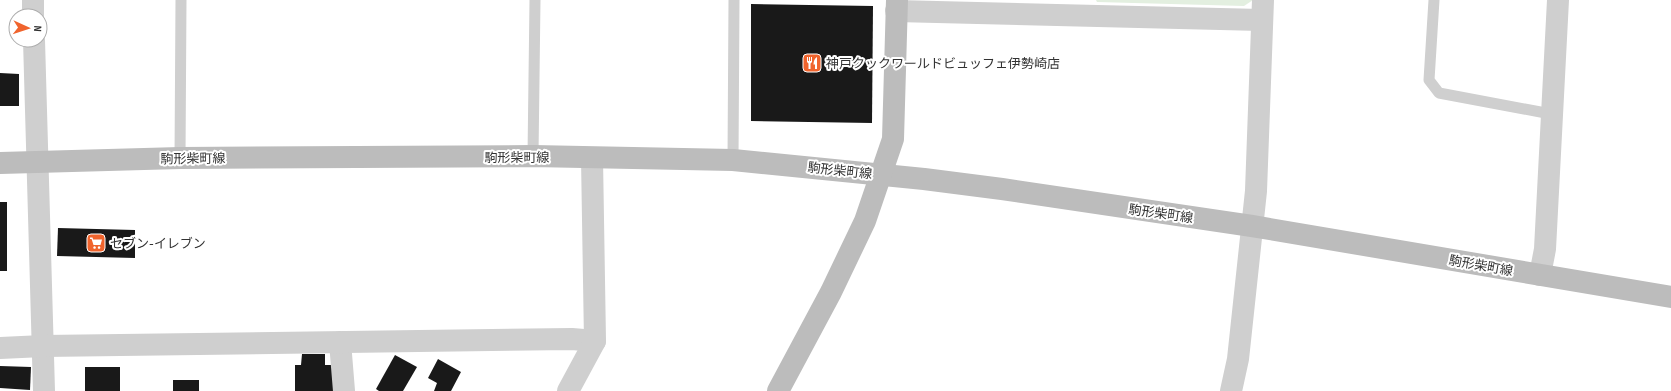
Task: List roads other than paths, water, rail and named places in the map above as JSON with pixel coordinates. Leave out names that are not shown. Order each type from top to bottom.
[{"type":"main road","points":[[778,391],[831,292],[865,221],[893,139],[896,5]]},
{"type":"main road","name":"駒形柴町線","points":[[0,163],[180,158],[533,156],[733,160],[881,174],[1002,189],[1252,226],[1671,297]]},
{"type":"street","points":[[1540,275],[1545,249],[1558,0]]},
{"type":"street","points":[[896,5],[1262,10],[1256,191],[1238,359],[1230,391]]},
{"type":"street","points":[[34,48],[39,163],[44,391]]},
{"type":"street","points":[[568,391],[595,341],[592,158]]},
{"type":"street","points":[[0,348],[43,346],[572,339],[595,341]]},
{"type":"street","points":[[340,342],[344,391]]},
{"type":"lane","points":[[180,158],[181,0]]},
{"type":"lane","points":[[533,156],[535,0]]},
{"type":"lane","points":[[733,160],[734,0]]},
{"type":"lane","points":[[1434,0],[1429,80],[1439,93],[1551,114]]},
{"type":"place","name":"神戸クックワールドビュッフェ伊勢崎店","points":[[812,63]]},
{"type":"place","name":"セブン-イレブン","points":[[96,243]]}]
